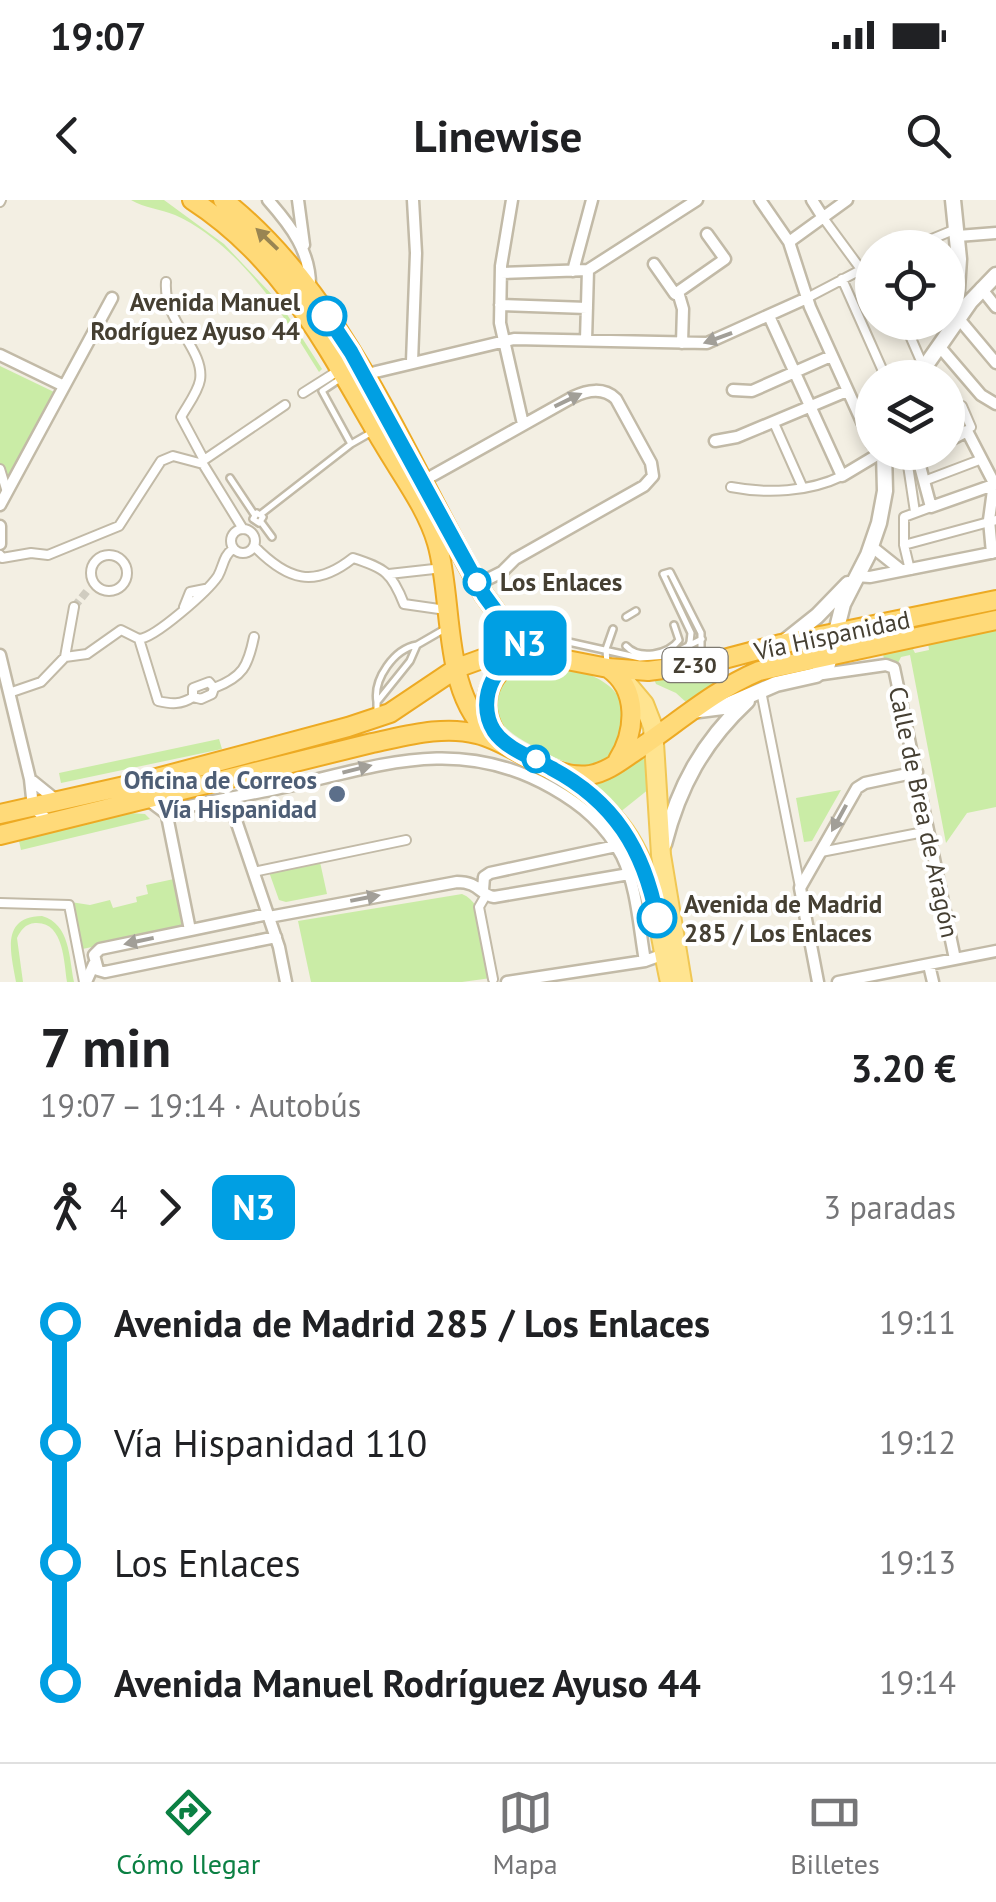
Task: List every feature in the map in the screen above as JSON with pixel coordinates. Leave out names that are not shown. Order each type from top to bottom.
[{"type":"highway","points":[[192,200],[234,231],[280,278],[316,325],[422,482],[478,584],[533,653],[504,665],[488,691],[489,721],[502,742]]},
{"type":"highway","points":[[224,200],[282,253],[310,289],[349,379],[437,542],[457,668],[475,718],[502,742],[561,773]]},
{"type":"highway","name":"Vía Hispanidad","points":[[0,814],[138,783],[418,698],[457,668],[493,655],[533,653],[648,671],[677,668],[996,600]]},
{"type":"highway","name":"Vía Hispanidad","points":[[561,773],[590,775],[615,764],[729,686],[759,671],[996,620]]},
{"type":"highway","name":"Z-30","points":[[611,664],[631,702],[632,719],[624,750],[615,764]]},
{"type":"highway","points":[[0,835],[400,737],[450,730],[502,742]]},
{"type":"main road","points":[[611,664],[644,704],[654,738],[661,854],[682,982]]},
{"type":"main road","points":[[561,773],[609,812],[632,840],[648,877],[670,982]]},
{"type":"street","points":[[268,200],[304,250]]},
{"type":"street","points":[[298,200],[310,289]]},
{"type":"street","points":[[412,362],[416,239],[413,200]]},
{"type":"street","points":[[512,200],[501,273],[500,324],[523,424]]},
{"type":"street","points":[[573,271],[592,200]]},
{"type":"street","points":[[501,273],[588,270],[697,200]]},
{"type":"street","points":[[760,200],[788,242],[807,298],[855,408]]},
{"type":"street","points":[[812,200],[855,261]]},
{"type":"street","points":[[788,242],[847,200]]},
{"type":"street","points":[[953,200],[957,230]]},
{"type":"street","points":[[965,232],[996,234]]},
{"type":"street","points":[[654,264],[675,294],[725,260],[707,234]]},
{"type":"street","points":[[586,340],[588,270]]},
{"type":"street","points":[[304,392],[506,340],[706,344],[807,298],[855,271]]},
{"type":"street","points":[[965,308],[996,275]]},
{"type":"street","points":[[842,279],[878,360]]},
{"type":"street","points":[[166,282],[165,298],[174,322],[198,358],[200,380],[182,416],[243,529],[252,534],[254,546],[293,577],[318,577],[336,571],[353,558],[388,574],[404,604],[439,609]]},
{"type":"street","points":[[965,292],[979,291],[996,307]]},
{"type":"street","points":[[678,292],[683,310],[682,344]]},
{"type":"street","points":[[0,505],[112,298]]},
{"type":"street","points":[[500,305],[587,308]]},
{"type":"street","points":[[770,316],[842,476]]},
{"type":"street","points":[[965,336],[996,363]]},
{"type":"street","points":[[929,360],[943,340]]},
{"type":"street","points":[[939,346],[986,401],[996,404]]},
{"type":"street","points":[[0,355],[64,386]]},
{"type":"street","points":[[733,390],[752,391],[831,356]]},
{"type":"street","points":[[715,442],[738,438],[847,391]]},
{"type":"street","points":[[422,482],[580,393],[609,392],[652,463],[654,476],[644,486],[515,558],[502,572],[478,584]]},
{"type":"street","points":[[0,555],[48,555],[119,526],[161,460],[172,456],[204,462],[285,405]]},
{"type":"street","points":[[781,644],[817,616],[856,576],[994,552],[995,483],[965,416]]},
{"type":"street","points":[[774,423],[802,486]]},
{"type":"street","points":[[965,431],[969,429]]},
{"type":"street","points":[[924,481],[982,460]]},
{"type":"street","points":[[731,487],[766,494],[832,482],[855,468]]},
{"type":"street","points":[[0,469],[7,492]]},
{"type":"street","points":[[816,676],[828,664],[843,604],[872,546],[884,500],[883,470]]},
{"type":"street","points":[[915,470],[915,512]]},
{"type":"street","points":[[920,470],[931,506]]},
{"type":"street","points":[[906,570],[904,517],[995,483]]},
{"type":"street","points":[[904,545],[992,520]]},
{"type":"street","points":[[0,526],[0,544]]},
{"type":"street","points":[[233,549],[232,537],[243,529]]},
{"type":"street","points":[[233,549],[244,553],[254,546]]},
{"type":"street","points":[[872,546],[906,570]]},
{"type":"street","points":[[144,639],[196,602],[218,576],[226,554],[233,549]]},
{"type":"street","points":[[114,556],[125,565],[126,580],[114,590],[90,586],[92,569],[99,558],[114,556]]},
{"type":"street","points":[[388,574],[434,569]]},
{"type":"street","points":[[843,604],[849,616],[864,627]]},
{"type":"street","points":[[10,693],[40,682],[65,657],[74,608]]},
{"type":"street","points":[[65,657],[86,654],[121,630],[144,639]]},
{"type":"street","points":[[144,639],[158,700],[170,704],[210,696],[214,688],[234,680],[248,668],[254,637]]},
{"type":"street","points":[[0,655],[30,779],[33,807],[52,824]]},
{"type":"street","name":"Vía Hispanidad","points":[[690,712],[723,708],[816,676],[891,665]]},
{"type":"street","name":"Calle de Brea de Aragón","points":[[891,665],[930,830],[955,959]]},
{"type":"street","points":[[192,697],[198,683],[209,682],[214,688]]},
{"type":"street","points":[[661,854],[678,794],[690,770],[708,742],[756,694]]},
{"type":"street","points":[[756,694],[818,982]]},
{"type":"street","points":[[166,811],[402,760],[437,756],[509,768],[562,794],[603,826],[629,874],[645,960]]},
{"type":"street","points":[[800,888],[860,785],[917,772]]},
{"type":"street","points":[[30,779],[48,796],[62,801]]},
{"type":"street","points":[[138,783],[150,800],[166,811],[190,930]]},
{"type":"street","points":[[228,798],[276,937],[286,982]]},
{"type":"street","points":[[821,852],[930,830]]},
{"type":"street","points":[[253,872],[406,840]]},
{"type":"street","points":[[493,979],[480,907],[484,877],[616,846]]},
{"type":"street","points":[[85,982],[100,948],[190,930],[456,882],[470,882],[494,897],[629,874]]},
{"type":"street","points":[[0,903],[68,905],[85,982]]},
{"type":"street","points":[[507,982],[664,957],[672,922]]},
{"type":"street","points":[[94,964],[105,972],[276,937]]},
{"type":"street","points":[[838,982],[996,951]]},
{"type":"street","points":[[929,965],[933,982]]},
{"type":"lane","points":[[349,379],[322,391],[352,444]]},
{"type":"lane","points":[[259,517],[375,430]]},
{"type":"lane","points":[[230,478],[272,537]]},
{"type":"lane","points":[[677,668],[690,642],[690,629],[663,574],[670,572],[702,639],[702,652],[709,663]]},
{"type":"lane","points":[[626,617],[636,612]]},
{"type":"lane","points":[[626,646],[642,655],[671,649],[679,640],[674,624]]},
{"type":"lane","points":[[377,710],[376,685],[398,653],[450,626]]},
{"type":"lane","points":[[611,664],[613,628]]},
{"type":"lane","points":[[511,630],[544,636],[611,664],[672,654],[702,639]]},
{"type":"lane","points":[[533,653],[544,636]]},
{"type":"lane","points":[[377,710],[417,645]]},
{"type":"green space","points":[[131,200],[164,200],[224,244],[279,302],[322,369],[319,372],[258,283],[220,244],[175,215]]},
{"type":"green space","points":[[0,366],[54,392],[8,476],[0,470]]},
{"type":"green space","points":[[996,630],[996,807],[967,813],[946,843],[910,655],[901,657],[898,663],[884,660],[883,653],[912,647],[915,653],[929,650],[928,643]]},
{"type":"green space","points":[[521,665],[583,672],[616,693],[624,708],[624,727],[606,760],[585,766],[563,761],[505,727],[494,708],[495,698],[508,676]]},
{"type":"green space","points":[[725,667],[728,675],[687,703],[654,679]]},
{"type":"green space","points":[[219,739],[222,749],[61,783],[59,773]]},
{"type":"green space","points":[[645,756],[649,789],[619,813],[590,785],[606,781]]},
{"type":"green space","points":[[841,790],[812,841],[804,842],[796,798]]},
{"type":"green space","points":[[130,813],[145,814],[150,819],[21,850],[19,841]]},
{"type":"green space","points":[[320,862],[327,894],[279,900],[269,872]]},
{"type":"green space","points":[[174,879],[182,928],[73,951],[64,901],[90,905],[110,900],[113,908],[137,902],[136,897],[148,894],[146,885]]},
{"type":"green space","points":[[462,894],[471,899],[482,918],[491,978],[462,982],[311,982],[298,921]]},
{"type":"green space","points":[[42,916],[63,934],[74,982],[67,982],[57,936],[45,924],[35,923],[24,928],[17,938],[23,982],[16,982],[11,949],[14,930],[29,918]]},
{"type":"tunnel","points":[[74,607],[88,590]]},
{"type":"bus line","name":"N3","points":[[327,316],[351,352],[484,595],[536,654],[529,653],[504,665],[491,682],[486,702],[493,729],[502,742],[561,773],[616,820],[643,863],[657,918]]},
{"type":"place","name":"Avenida Manuel Rodríguez Ayuso 44","points":[[327,316]]},
{"type":"place","name":"Los Enlaces","points":[[477,582]]},
{"type":"place","name":"Oficina de Correos Vía Hispanidad","points":[[337,794]]},
{"type":"place","name":"Avenida de Madrid 285 / Los Enlaces","points":[[657,918]]}]
